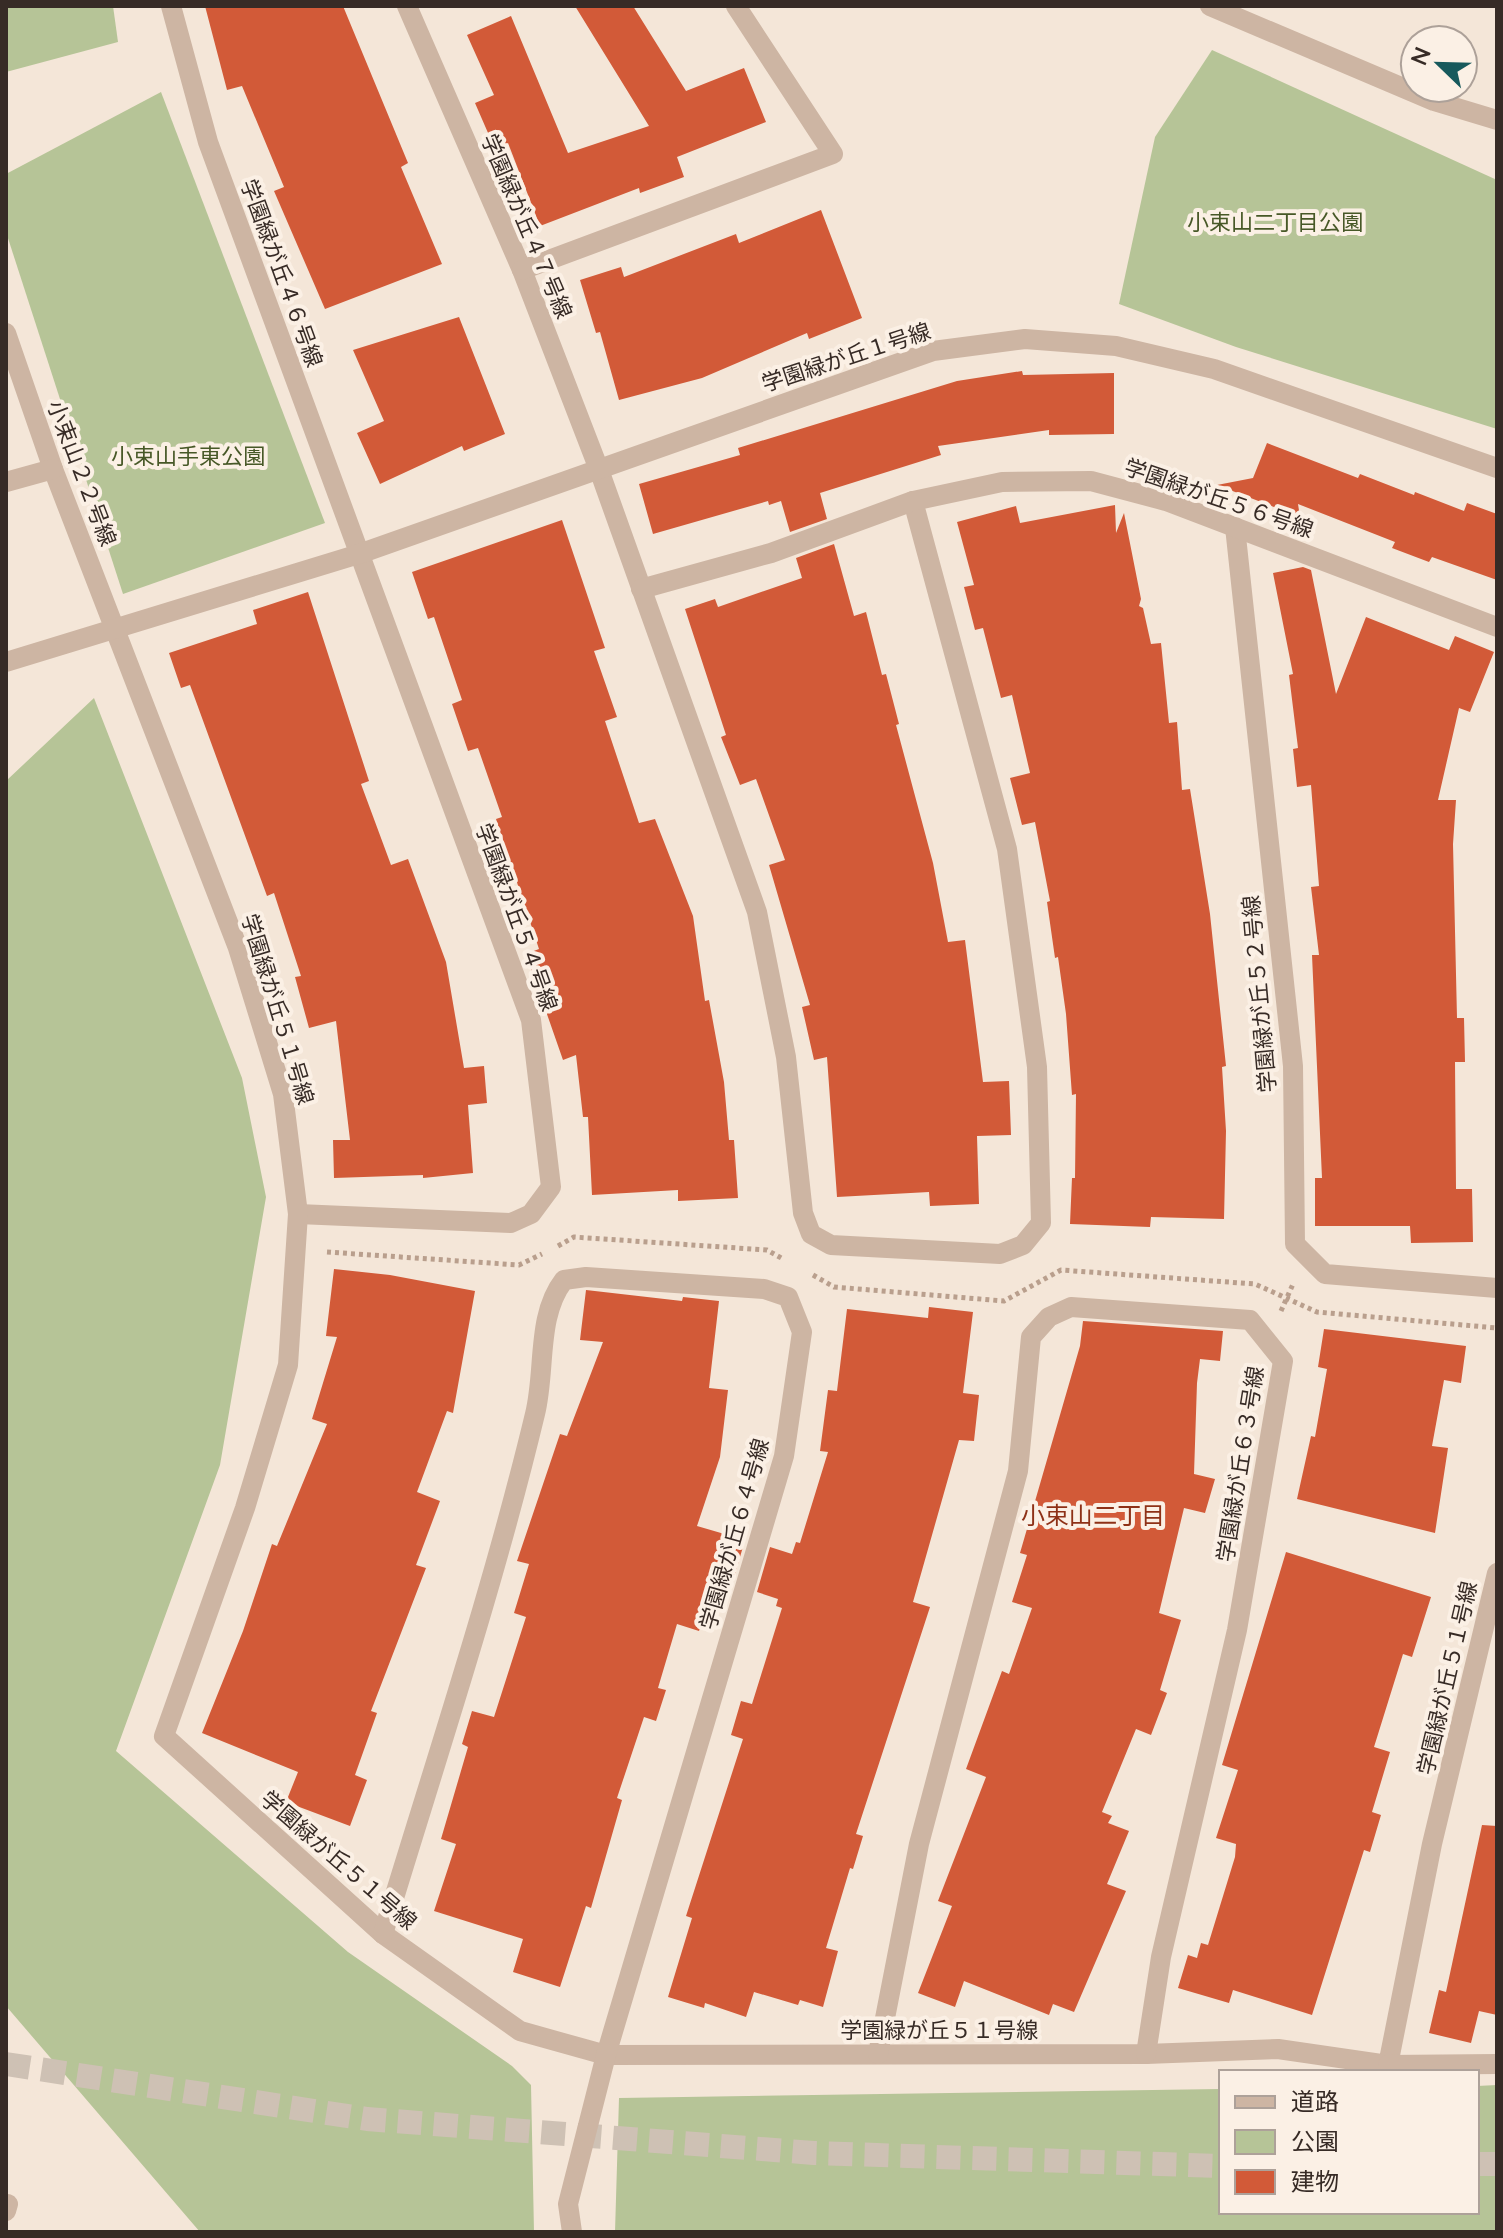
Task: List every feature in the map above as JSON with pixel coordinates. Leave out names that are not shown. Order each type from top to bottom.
[{"type":"street","name":"学園緑が丘４６号線","points":[[171,6],[208,142],[359,554]]},
{"type":"street","name":"学園緑が丘４７号線","points":[[407,6],[522,270],[598,467],[757,912],[786,1057],[803,1213],[811,1234],[831,1245],[1000,1254],[1023,1245]]},
{"type":"street","points":[[522,270],[833,154],[736,6]]},
{"type":"street","points":[[1210,6],[1434,101],[1497,120]]},
{"type":"street","name":"小束山２２号線","points":[[6,333],[53,469],[116,628]]},
{"type":"street","name":"学園緑が丘１号線","points":[[359,554],[933,351],[1025,339],[1116,346],[1214,369],[1497,468]]},
{"type":"street","points":[[6,482],[53,469]]},
{"type":"street","name":"学園緑が丘５６号線","points":[[641,589],[771,553],[913,501],[1002,482],[1091,481],[1166,501],[1497,627]]},
{"type":"street","points":[[913,501],[1007,849],[1037,1067],[1041,1223],[1023,1245]]},
{"type":"street","name":"学園緑が丘５２号線","points":[[1235,527],[1293,1066],[1295,1244],[1307,1256]]},
{"type":"street","points":[[6,662],[359,554]]},
{"type":"street","name":"学園緑が丘５４号線","points":[[298,1214],[511,1223],[531,1214],[551,1187],[531,1020],[359,554]]},
{"type":"street","name":"学園緑が丘５１号線","points":[[116,628],[242,962],[283,1094],[298,1214],[288,1365],[245,1508],[164,1736],[383,1934],[520,2031],[606,2055],[1146,2054],[1278,2049],[1388,2065],[1432,1844],[1497,1573]]},
{"type":"street","points":[[1307,1256],[1325,1274],[1497,1288]]},
{"type":"street","name":"学園緑が丘６４号線","points":[[383,1934],[465,1664],[536,1411],[551,1297],[564,1280],[586,1277],[764,1289],[788,1297],[802,1332],[784,1456],[606,2055]]},
{"type":"street","name":"学園緑が丘６３号線","points":[[1049,1317],[1071,1307],[1250,1320],[1283,1361],[1240,1615],[1161,1957],[1146,2054]]},
{"type":"street","points":[[878,2054],[919,1844],[1018,1471],[1031,1337],[1049,1317]]},
{"type":"street","points":[[572,2232],[568,2204],[606,2055]]},
{"type":"street","points":[[1388,2065],[1497,2064]]},
{"type":"path","points":[[1023,1245],[1049,1317]]},
{"type":"path","points":[[1267,1341],[1307,1256]]},
{"type":"green space","points":[[6,6],[113,6],[118,42],[6,72]]},
{"type":"green space","name":"小束山二丁目公園","points":[[1212,50],[1497,180],[1497,429],[1236,347],[1119,304],[1155,137]]},
{"type":"green space","name":"小束山手東公園","points":[[161,92],[325,523],[123,594],[6,232],[6,174]]},
{"type":"green space","points":[[94,698],[242,1078],[266,1197],[220,1465],[116,1751],[348,1952],[512,2066],[531,2085],[534,2232],[200,2232],[6,2006],[6,781]]},
{"type":"green space","points":[[1497,2085],[1496,2232],[615,2232],[619,2098],[1219,2089],[1219,2214],[1479,2214],[1479,2086]]},
{"type":"building","points":[[205,6],[343,6],[408,163],[401,167],[442,264],[325,309],[274,191],[284,187],[242,86],[227,90]]},
{"type":"building","points":[[575,6],[633,6],[686,91],[744,68],[766,122],[677,157],[684,177],[640,193],[639,188],[540,226],[508,143],[495,149],[475,103],[494,95],[467,35],[511,16],[568,153],[649,126]]},
{"type":"building","points":[[821,210],[862,318],[809,339],[807,333],[702,378],[619,400],[600,332],[596,333],[580,280],[621,267],[624,277],[736,234],[739,243]]},
{"type":"building","points":[[459,317],[505,434],[464,451],[462,446],[380,484],[357,433],[384,421],[353,350]]},
{"type":"building","points":[[1022,371],[1023,375],[1114,373],[1114,434],[1049,435],[1049,430],[938,446],[941,455],[820,493],[827,519],[790,532],[781,501],[769,505],[768,501],[653,534],[639,484],[740,455],[738,448],[957,381]]},
{"type":"building","points":[[1267,443],[1358,478],[1360,474],[1464,511],[1467,503],[1497,514],[1497,580],[1432,557],[1429,562],[1392,548],[1395,542],[1298,504],[1300,517],[1217,485],[1253,478]]},
{"type":"building","points":[[1115,505],[1116,533],[1124,513],[1141,599],[1139,606],[1143,608],[1151,644],[1161,643],[1169,723],[1177,722],[1182,790],[1190,789],[1210,914],[1226,1066],[1222,1067],[1226,1131],[1224,1219],[1151,1217],[1150,1227],[1070,1224],[1072,1178],[1075,1178],[1076,1094],[1072,1095],[1066,1014],[1035,822],[1022,825],[1010,778],[1030,773],[1012,695],[1001,698],[983,628],[975,630],[964,587],[974,585],[957,522],[1016,506],[1020,523]]},
{"type":"building","points":[[562,520],[605,648],[594,651],[617,717],[605,721],[639,823],[655,819],[693,916],[705,1001],[709,1000],[724,1082],[729,1140],[734,1140],[738,1198],[678,1201],[678,1190],[592,1195],[588,1117],[583,1117],[576,1055],[563,1060],[526,954],[539,949],[496,819],[502,817],[478,748],[468,751],[452,704],[462,700],[434,617],[428,619],[412,572]]},
{"type":"building","points":[[834,544],[854,616],[866,612],[882,675],[886,674],[899,724],[896,725],[933,863],[948,942],[965,940],[983,1082],[1009,1081],[1011,1135],[977,1136],[979,1204],[930,1206],[929,1192],[837,1197],[827,1057],[814,1060],[802,1007],[810,1005],[769,865],[785,860],[756,779],[740,785],[721,737],[726,735],[685,609],[715,599],[718,607],[802,578],[796,558]]},
{"type":"building","points":[[1303,567],[1311,570],[1336,694],[1366,617],[1449,650],[1455,636],[1494,652],[1470,712],[1459,708],[1438,800],[1456,800],[1453,844],[1457,1018],[1464,1018],[1465,1062],[1455,1062],[1456,1189],[1472,1189],[1473,1242],[1411,1243],[1410,1226],[1315,1226],[1315,1178],[1322,1178],[1312,955],[1319,955],[1311,887],[1319,886],[1311,785],[1297,787],[1293,749],[1298,748],[1289,675],[1293,674],[1273,573]]},
{"type":"building","points":[[308,592],[369,781],[361,784],[391,865],[408,859],[446,962],[464,1068],[484,1066],[487,1103],[468,1105],[473,1173],[423,1178],[423,1175],[334,1178],[333,1140],[350,1140],[336,1021],[309,1028],[295,977],[301,976],[274,893],[267,896],[190,685],[181,688],[169,653],[257,624],[253,610]]},
{"type":"building","points":[[334,1269],[390,1275],[475,1291],[453,1413],[447,1411],[417,1492],[440,1501],[416,1565],[426,1568],[371,1711],[377,1713],[355,1775],[367,1780],[350,1826],[286,1802],[298,1772],[202,1733],[243,1631],[272,1544],[277,1546],[327,1424],[312,1419],[337,1337],[326,1336]]},
{"type":"building","points":[[586,1290],[682,1301],[683,1297],[719,1301],[709,1388],[728,1390],[720,1457],[697,1526],[745,1540],[732,1584],[716,1579],[699,1631],[677,1624],[658,1688],[666,1690],[656,1721],[644,1717],[617,1798],[622,1800],[591,1908],[586,1906],[560,1987],[513,1972],[523,1939],[434,1911],[456,1844],[441,1839],[468,1747],[462,1744],[472,1711],[494,1717],[526,1617],[514,1613],[529,1564],[517,1561],[560,1434],[567,1436],[603,1342],[580,1340]]},
{"type":"building","points":[[929,1307],[973,1312],[963,1393],[979,1395],[974,1441],[959,1440],[913,1602],[930,1607],[856,1834],[863,1836],[826,1948],[838,1951],[823,2007],[800,2000],[798,2005],[754,1992],[746,2017],[705,2003],[704,2008],[668,1997],[692,1918],[686,1916],[743,1739],[731,1735],[741,1701],[752,1704],[782,1608],[776,1606],[778,1599],[757,1592],[770,1547],[792,1554],[796,1542],[800,1543],[828,1452],[820,1451],[828,1390],[837,1391],[847,1309],[928,1318]]},
{"type":"building","points":[[1083,1321],[1223,1331],[1220,1361],[1200,1359],[1197,1383],[1194,1474],[1215,1479],[1205,1513],[1184,1508],[1159,1613],[1181,1620],[1160,1690],[1167,1693],[1151,1735],[1136,1729],[1102,1812],[1112,1816],[1108,1823],[1129,1831],[1107,1884],[1126,1891],[1074,2012],[1053,2004],[1049,2015],[964,1981],[955,2007],[918,1993],[952,1906],[938,1901],[986,1777],[966,1769],[1002,1671],[1009,1674],[1032,1608],[1012,1602],[1027,1555],[1020,1553],[1080,1346]]},
{"type":"building","points":[[1324,1329],[1466,1346],[1461,1383],[1444,1380],[1432,1446],[1448,1448],[1435,1533],[1297,1499],[1311,1436],[1315,1437],[1327,1369],[1318,1367]]},
{"type":"building","points":[[1286,1552],[1431,1597],[1412,1657],[1403,1654],[1374,1747],[1390,1752],[1372,1812],[1381,1815],[1370,1852],[1364,1850],[1312,2015],[1233,1990],[1229,2003],[1178,1988],[1188,1955],[1197,1958],[1201,1943],[1208,1945],[1235,1857],[1236,1844],[1216,1838],[1238,1770],[1222,1765]]},
{"type":"building","points":[[1482,1825],[1497,1826],[1497,2015],[1479,2011],[1471,2043],[1429,2033],[1439,1990],[1446,1992]]},
{"type":"tunnel","points":[[6,2064],[367,2119],[814,2153],[1219,2166]]},
{"type":"tunnel","points":[[1479,2164],[1497,2164]]},
{"type":"district","name":"小束山二丁目","points":[[1093,1516]]}]
